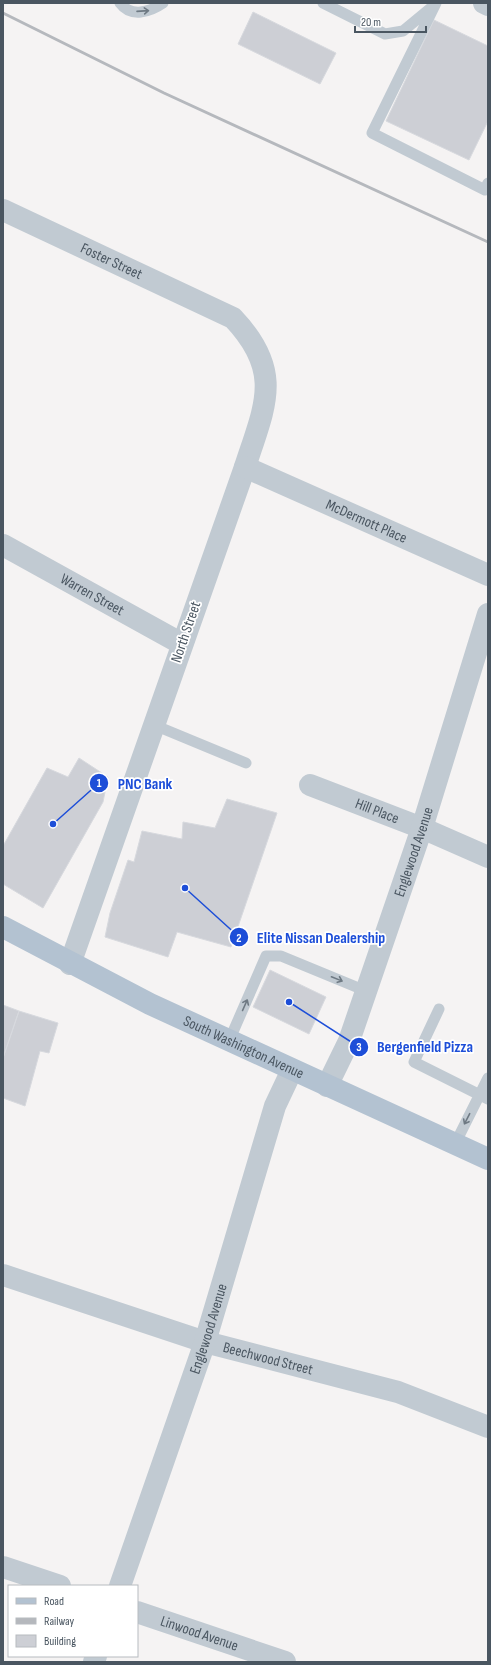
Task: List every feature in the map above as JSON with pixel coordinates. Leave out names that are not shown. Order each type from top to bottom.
[{"type":"main road","name":"South Washington Avenue","points":[[3,927],[70,964],[229,1041],[488,1159]]},
{"type":"street","points":[[484,3],[488,5]]},
{"type":"street","name":"Foster Street","points":[[3,210],[221,312]]},
{"type":"street","name":"North Street","points":[[70,964],[245,467],[265,406],[267,382],[261,358],[250,336],[233,318],[221,312]]},
{"type":"street","name":"McDermott Place","points":[[245,467],[488,575]]},
{"type":"street","name":"Warren Street","points":[[3,545],[182,644]]},
{"type":"street","name":"Englewood Avenue","points":[[327,1086],[349,1040],[422,828],[488,614]]},
{"type":"street","name":"Hill Place","points":[[310,785],[422,828],[488,857]]},
{"type":"street","name":"Englewood Avenue","points":[[120,1585],[205,1342],[275,1106],[292,1070]]},
{"type":"street","name":"Beechwood Street","points":[[3,1275],[205,1342],[398,1392],[488,1427]]},
{"type":"street","points":[[3,1567],[57,1585]]},
{"type":"street","name":"Linwood Avenue","points":[[138,1612],[285,1662]]},
{"type":"lane","points":[[121,5],[133,11],[145,13],[155,9],[163,3]]},
{"type":"lane","points":[[323,3],[385,34],[403,31],[436,3]]},
{"type":"lane","points":[[436,3],[372,133],[485,190],[488,183]]},
{"type":"lane","points":[[154,725],[246,763]]},
{"type":"lane","points":[[229,1041],[266,956],[280,956],[366,991]]},
{"type":"lane","points":[[439,1009],[414,1062],[484,1097]]},
{"type":"lane","points":[[455,1144],[484,1097],[488,1078]]},
{"type":"building","points":[[253,12],[336,53],[320,84],[238,44]]},
{"type":"building","points":[[434,20],[488,46],[488,121],[469,160],[386,121]]},
{"type":"building","points":[[79,758],[108,777],[103,802],[43,908],[3,884],[3,846],[47,768],[68,777]]},
{"type":"building","points":[[227,799],[277,813],[231,947],[177,932],[168,957],[105,937],[110,913],[128,860],[134,862],[142,831],[182,839],[183,822],[215,828]]},
{"type":"building","points":[[270,970],[326,997],[309,1034],[253,1007]]},
{"type":"building","points":[[3,1005],[19,1011],[3,1058]]},
{"type":"building","points":[[19,1011],[58,1023],[49,1053],[40,1051],[25,1106],[3,1098],[3,1058]]},
{"type":"railway","points":[[3,13],[164,93],[488,242]]},
{"type":"place","name":"PNC Bank","points":[[53,824]]},
{"type":"place","name":"Elite Nissan Dealership","points":[[185,888]]},
{"type":"place","name":"Bergenfield Pizza","points":[[289,1002]]}]
